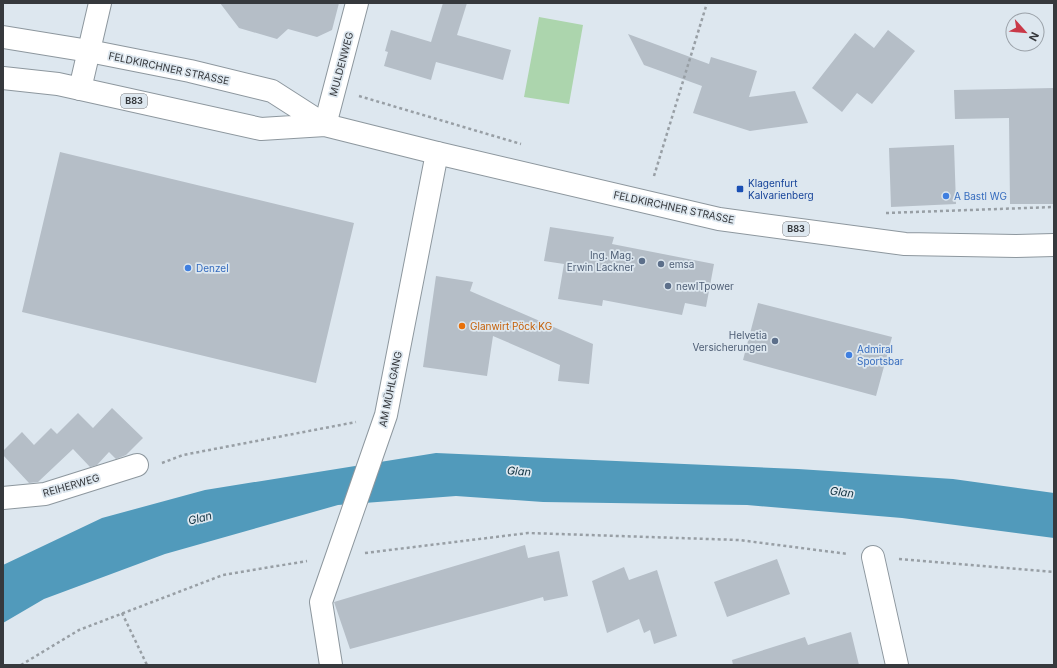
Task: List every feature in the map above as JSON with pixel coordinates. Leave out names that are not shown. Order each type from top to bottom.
[{"type":"main road","points":[[80,89],[100,3]]},
{"type":"main road","name":"MULDENWEG","points":[[325,125],[357,3]]},
{"type":"main road","name":"FELDKIRCHNER STRASSE","points":[[3,38],[89,51],[190,71],[272,91],[325,125]]},
{"type":"main road","name":"FELDKIRCHNER STRASSE","points":[[3,78],[58,84],[261,129],[325,125],[437,153],[719,219],[905,244],[1016,246],[1054,245]]},
{"type":"main road","name":"AM MÜHLGANG","points":[[331,665],[321,602],[386,415],[437,153]]},
{"type":"main road","name":"REIHERWEG","points":[[3,498],[45,494],[137,465]]},
{"type":"main road","points":[[873,557],[897,665]]},
{"type":"path","points":[[652,182],[707,3]]},
{"type":"path","points":[[334,88],[525,145]]},
{"type":"path","points":[[886,214],[1054,207]]},
{"type":"path","points":[[161,463],[183,455],[386,415]]},
{"type":"path","points":[[20,665],[79,630],[223,575],[337,556],[528,533],[739,540]]},
{"type":"path","points":[[122,613],[147,665]]},
{"type":"green space","points":[[539,17],[583,25],[569,104],[524,97]]},
{"type":"water","name":"Glan","points":[[436,453],[798,469],[953,479],[1054,493],[1054,538],[902,518],[747,505],[543,502],[456,496],[338,505],[165,554],[44,599],[3,623],[3,565],[102,518],[205,490]]},
{"type":"building","points":[[220,3],[339,3],[332,30],[317,37],[288,29],[277,39],[239,28]]},
{"type":"building","points":[[443,3],[467,3],[457,35],[511,50],[503,80],[436,62],[431,80],[384,66],[388,52],[385,51],[391,30],[431,42]]},
{"type":"building","points":[[888,30],[915,51],[872,104],[857,93],[842,112],[812,88],[855,33],[874,48]]},
{"type":"building","points":[[628,34],[709,64],[711,57],[757,71],[749,97],[795,91],[808,123],[750,131],[693,113],[702,86],[644,65]]},
{"type":"building","points":[[1054,88],[1054,204],[1010,204],[1009,118],[955,119],[954,90]]},
{"type":"building","points":[[954,145],[956,204],[891,207],[889,148]]},
{"type":"building","name":"Denzel","points":[[60,152],[354,223],[316,383],[22,312]]},
{"type":"building","points":[[550,227],[614,237],[612,244],[714,264],[706,307],[685,303],[682,315],[603,300],[602,306],[558,299],[564,264],[544,261]]},
{"type":"building","points":[[436,276],[473,282],[470,291],[593,344],[589,384],[558,381],[560,365],[493,336],[487,376],[423,367]]},
{"type":"building","points":[[758,303],[892,337],[876,396],[743,360]]},
{"type":"building","points":[[112,408],[143,438],[126,455],[116,459],[109,452],[97,465],[90,467],[73,449],[38,482],[29,483],[3,455],[3,451],[22,432],[34,445],[51,428],[57,434],[78,413],[93,428]]},
{"type":"building","points":[[525,545],[528,558],[559,551],[568,596],[544,601],[543,597],[350,649],[334,602]]},
{"type":"building","points":[[777,559],[790,594],[727,617],[714,582]]},
{"type":"building","points":[[624,567],[629,580],[657,570],[677,636],[654,644],[650,630],[644,633],[639,619],[607,633],[592,581]]},
{"type":"building","points":[[851,632],[859,665],[733,665],[732,660],[805,637],[808,645]]},
{"type":"place","name":"Klagenfurt Kalvarienberg","points":[[740,189]]},
{"type":"place","name":"A Bastl WG","points":[[946,196]]},
{"type":"place","name":"Ing. Mag. Erwin Lackner","points":[[642,261]]},
{"type":"place","name":"emsa","points":[[661,264]]},
{"type":"place","name":"Denzel","points":[[188,268]]},
{"type":"place","name":"newITpower","points":[[668,286]]},
{"type":"place","name":"Glanwirt Pöck KG","points":[[462,326]]},
{"type":"place","name":"Helvetia Versicherungen","points":[[775,341]]},
{"type":"place","name":"Admiral Sportsbar","points":[[849,355]]}]
